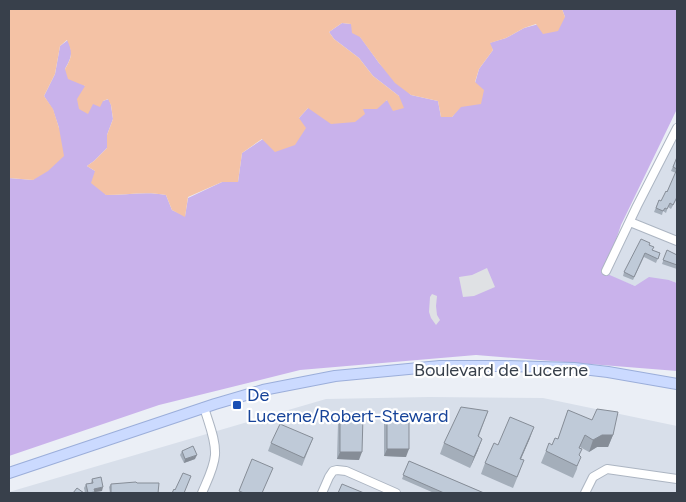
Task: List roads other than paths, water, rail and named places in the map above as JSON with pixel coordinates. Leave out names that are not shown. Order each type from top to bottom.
[{"type":"main road","name":"Boulevard de Lucerne","points":[[9,472],[182,414],[263,390],[335,376],[440,366],[574,368],[677,384]]},
{"type":"street","points":[[606,271],[630,222],[674,142],[677,128]]},
{"type":"street","points":[[630,222],[677,241]]},
{"type":"street","points":[[202,493],[215,456],[214,441],[204,408]]},
{"type":"street","points":[[585,493],[593,477],[607,469],[677,479]]},
{"type":"street","points":[[322,493],[329,477],[333,471],[337,470],[346,471],[396,493]]},
{"type":"place","name":"De Lucerne/Robert-Steward","points":[[237,405]]}]
